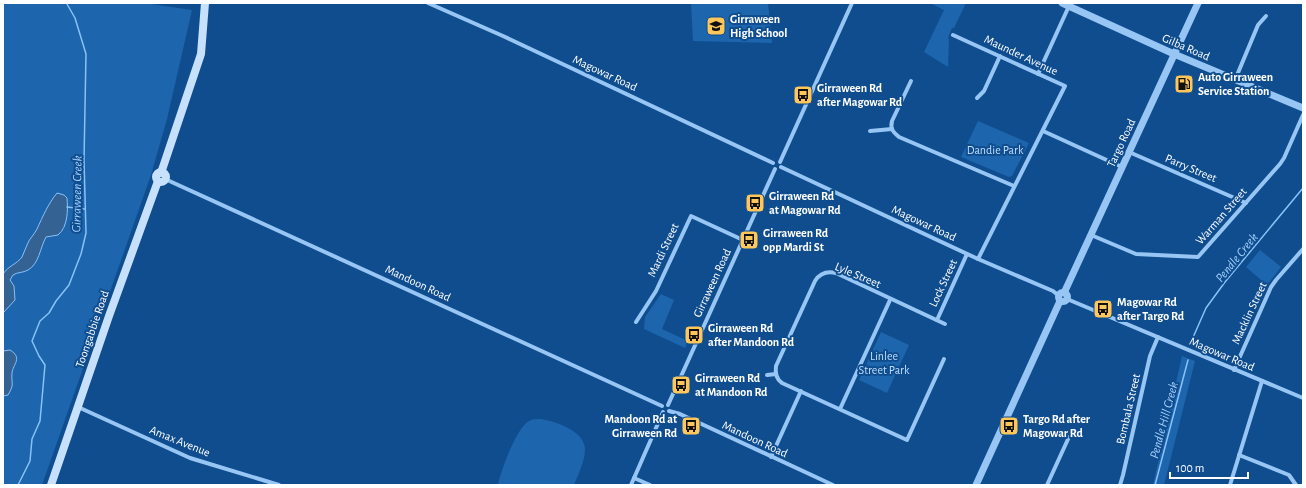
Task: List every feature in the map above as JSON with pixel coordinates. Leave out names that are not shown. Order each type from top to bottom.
[{"type":"main road","name":"Toongabbie Road","points":[[51,485],[109,316],[162,178],[200,54],[205,3]]},
{"type":"street","name":"Magowar Road","points":[[428,3],[503,36],[773,163]]},
{"type":"street","points":[[780,162],[777,161],[773,163],[773,167],[779,170],[781,168],[782,165],[780,162],[852,3]]},
{"type":"street","name":"Gilba Road","points":[[1062,3],[1174,54],[1303,108]]},
{"type":"street","name":"Targo Road","points":[[976,485],[1198,3]]},
{"type":"street","points":[[1038,74],[1069,6]]},
{"type":"street","points":[[1234,80],[1258,25],[1266,16]]},
{"type":"street","name":"Maunder Avenue","points":[[953,35],[1065,86],[978,260]]},
{"type":"street","points":[[977,98],[984,91],[1000,56]]},
{"type":"street","points":[[911,81],[892,121],[892,129],[894,133],[899,137],[1014,186]]},
{"type":"street","name":"Warman Street","points":[[1091,235],[1136,254],[1198,257],[1284,158],[1303,116]]},
{"type":"street","points":[[870,132],[892,129]]},
{"type":"street","points":[[1043,131],[1122,167]]},
{"type":"street","name":"Parry Street","points":[[1129,152],[1246,203]]},
{"type":"street","name":"Magowar Road","points":[[781,168],[978,260],[1053,291],[1062,297],[1303,398]]},
{"type":"street","name":"Girraween Road","points":[[668,405],[775,169]]},
{"type":"street","name":"Mandoon Road","points":[[162,178],[662,406]]},
{"type":"street","name":"Mardi Street","points":[[636,322],[656,291],[691,216],[743,240]]},
{"type":"street","name":"Macklin Street","points":[[1234,370],[1271,287],[1303,249]]},
{"type":"street","name":"Lock Street","points":[[937,320],[967,254]]},
{"type":"street","name":"Lyle Street","points":[[776,374],[776,366],[815,281],[820,275],[826,272],[836,273],[890,300],[945,324]]},
{"type":"street","points":[[840,409],[890,300]]},
{"type":"street","name":"Bombala Street","points":[[1120,485],[1150,356],[1158,337]]},
{"type":"street","points":[[767,375],[776,374],[780,381],[907,440],[944,358]]},
{"type":"street","points":[[1230,485],[1262,381]]},
{"type":"street","points":[[771,457],[801,391]]},
{"type":"street","points":[[631,485],[663,412],[661,410],[662,406],[665,404],[670,407],[670,411],[667,413],[663,412]]},
{"type":"street","name":"Amax Avenue","points":[[78,408],[190,458],[279,485]]},
{"type":"street","name":"Mandoon Road","points":[[670,411],[680,414],[832,485]]},
{"type":"street","points":[[1047,485],[1070,437]]},
{"type":"street","points":[[1239,455],[1290,475],[1296,485]]},
{"type":"street","points":[[634,478],[650,485]]},
{"type":"green space","points":[[3,3],[144,3],[192,10],[167,119],[151,175],[42,485],[3,485]]},
{"type":"green space","points":[[691,3],[768,3],[772,43],[693,41]]},
{"type":"green space","points":[[930,3],[966,3],[948,38],[948,67],[924,52],[944,10]]},
{"type":"green space","name":"Dandie Park","points":[[978,121],[1029,143],[1012,176],[1009,177],[961,157]]},
{"type":"green space","points":[[1260,250],[1281,267],[1267,285],[1246,267]]},
{"type":"green space","points":[[661,294],[674,300],[662,329],[688,341],[685,348],[644,329],[645,317]]},
{"type":"green space","name":"Linlee Street Park","points":[[881,332],[909,345],[887,393],[859,380]]},
{"type":"green space","points":[[1182,356],[1195,361],[1164,485],[1153,485]]},
{"type":"green space","points":[[533,419],[554,422],[568,428],[575,432],[584,443],[584,458],[574,485],[498,485],[502,470],[514,440],[519,432],[529,421]]},
{"type":"shaded area","points":[[57,193],[64,195],[67,198],[66,223],[64,228],[58,235],[46,237],[37,260],[32,267],[26,271],[13,275],[10,280],[14,286],[15,300],[3,313],[3,274],[22,257],[48,206]]},
{"type":"shaded area","points":[[10,350],[17,358],[12,373],[11,388],[8,395],[3,396],[3,351]]},
{"type":"waterway","name":"Girraween Creek","points":[[18,485],[30,461],[32,439],[40,421],[45,365],[32,341],[40,321],[49,313],[56,301],[69,285],[81,254],[86,233],[84,160],[86,54],[75,18],[67,4]]},
{"type":"waterway","name":"Pendle Creek","points":[[1191,342],[1206,308],[1225,282],[1303,188]]},
{"type":"waterway","points":[[67,207],[85,209]]},
{"type":"waterway","name":"Pendle Hill Creek","points":[[1155,485],[1188,360]]},
{"type":"place","name":"Girraween High School","points":[[716,26]]},
{"type":"place","name":"Auto Girraween Service Station","points":[[1184,84]]},
{"type":"place","name":"Girraween Rd after Magowar Rd","points":[[803,95]]},
{"type":"place","name":"Girraween Rd at Magowar Rd","points":[[755,203]]},
{"type":"place","name":"Girraween Rd opp Mardi St","points":[[749,240]]},
{"type":"place","name":"Magowar Rd after Targo Rd","points":[[1103,309]]},
{"type":"place","name":"Girraween Rd after Mandoon Rd","points":[[694,335]]},
{"type":"place","name":"Girraween Rd at Mandoon Rd","points":[[681,385]]},
{"type":"place","name":"Mandoon Rd at Girraween Rd","points":[[691,426]]},
{"type":"place","name":"Targo Rd after Magowar Rd","points":[[1009,426]]}]
